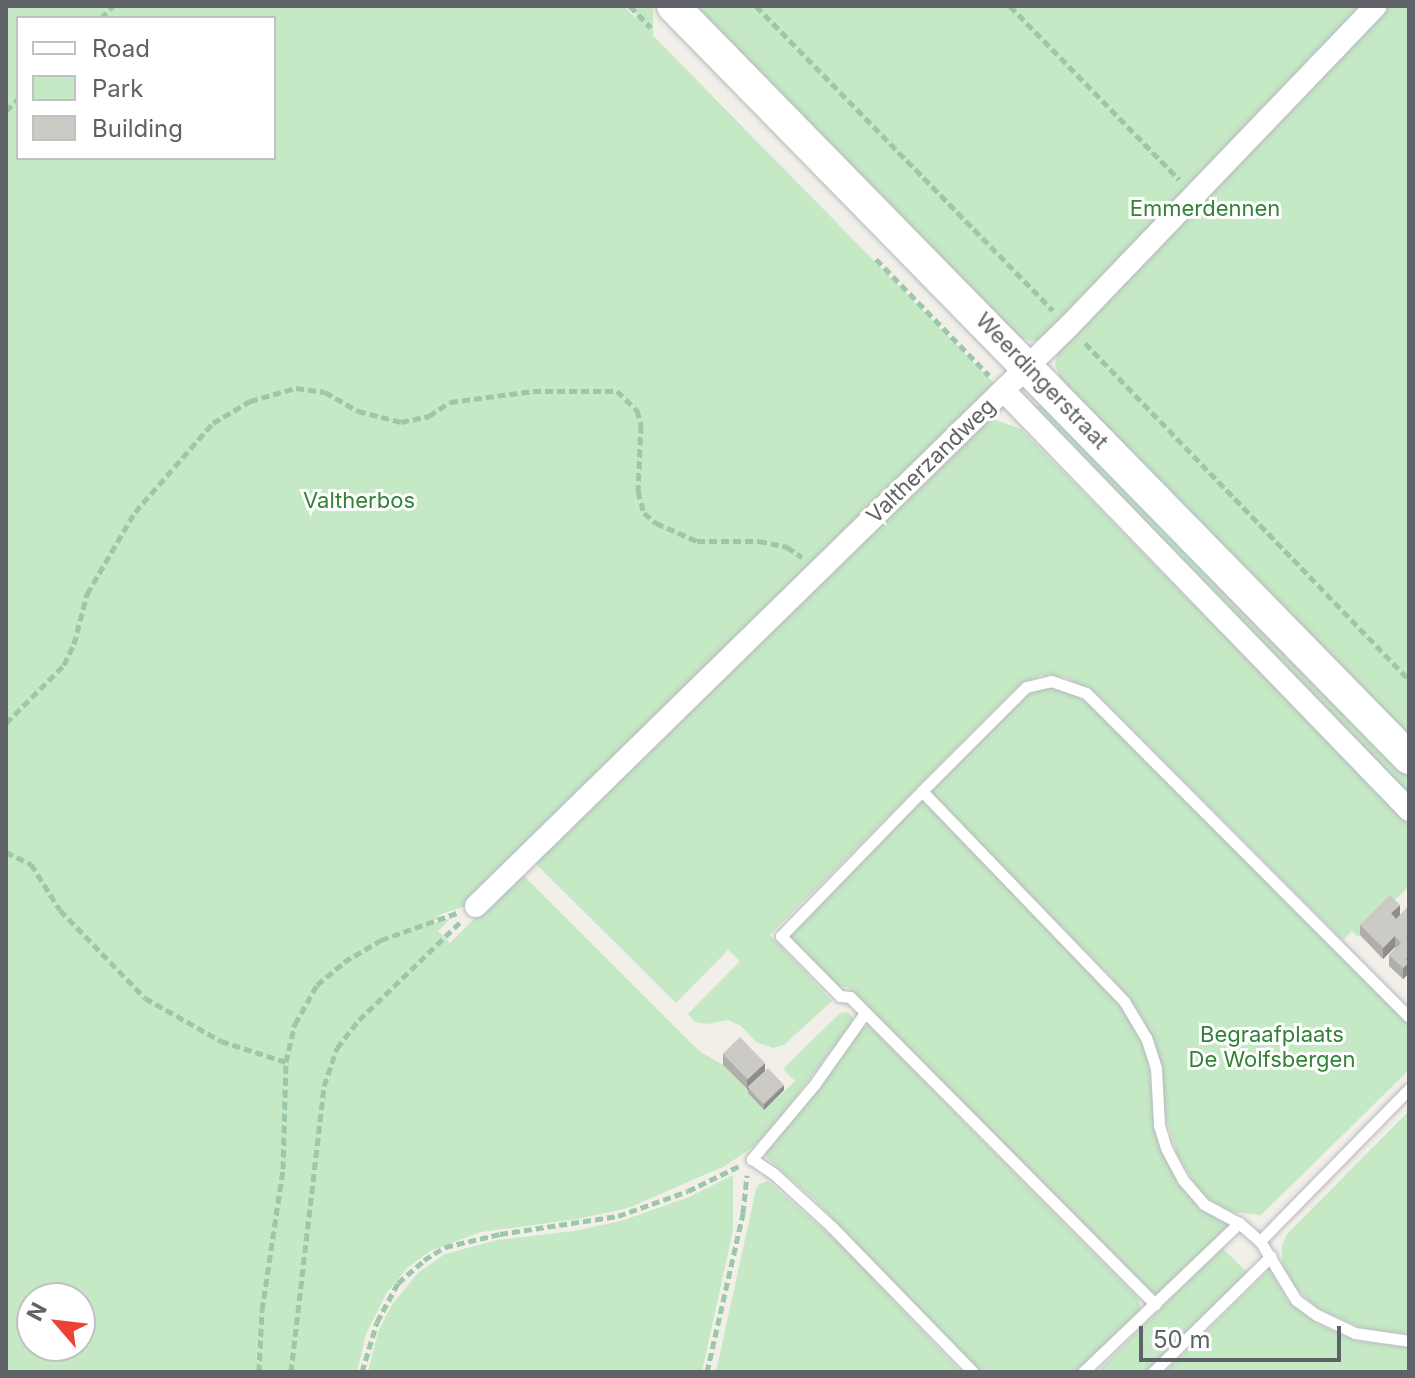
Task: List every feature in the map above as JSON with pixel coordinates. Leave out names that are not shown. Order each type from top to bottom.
[{"type":"main road","name":"Weerdingerstraat","points":[[673,6],[1409,758]]},
{"type":"street","name":"Valtherzandweg","points":[[476,906],[1028,367],[1376,6]]},
{"type":"street","name":"Weerdingerstraat","points":[[1004,391],[1409,810]]},
{"type":"lane","points":[[1155,1304],[850,997],[840,996],[781,936],[1026,687],[1051,681],[1086,693],[1409,1017]]},
{"type":"lane","points":[[922,791],[1124,1001],[1146,1038],[1156,1068],[1159,1125],[1166,1148],[1183,1180],[1204,1204],[1239,1223],[1260,1241],[1296,1300],[1317,1315],[1355,1333],[1409,1341]]},
{"type":"lane","points":[[865,1013],[814,1085],[752,1159],[773,1173],[832,1227],[973,1372]]},
{"type":"lane","points":[[1260,1241],[1409,1089]]},
{"type":"lane","points":[[1083,1372],[1239,1223]]},
{"type":"lane","points":[[1153,1372],[1271,1256]]},
{"type":"path","points":[[1010,6],[1194,194]]},
{"type":"path","points":[[6,723],[64,665],[74,644],[87,594],[135,512],[213,423],[250,401],[296,388],[325,392],[358,411],[401,422],[429,416],[450,402],[533,391],[617,391],[637,410],[641,425],[638,491],[644,513],[656,523],[697,541],[759,541],[787,547],[820,568]]},
{"type":"path","points":[[6,852],[31,864],[60,910],[145,998],[208,1035],[286,1062]]},
{"type":"path","points":[[259,1372],[262,1310],[283,1169],[286,1062],[295,1024],[327,975],[381,940],[476,906]]},
{"type":"path","points":[[291,1372],[324,1086],[337,1048],[359,1020],[476,906]]},
{"type":"path","points":[[362,1372],[377,1322],[398,1283],[445,1247],[500,1234],[618,1216],[688,1191],[752,1159]]},
{"type":"path","points":[[707,1372],[752,1159]]},
{"type":"green space","name":"Valtherbos","points":[[6,6],[624,6],[995,384],[884,500],[463,907],[441,914],[431,924],[450,919],[438,931],[450,943],[521,873],[699,1051],[723,1065],[747,1090],[765,1073],[764,1110],[795,1081],[783,1069],[840,1013],[847,1012],[853,1017],[852,1023],[778,1120],[754,1146],[725,1166],[628,1208],[578,1219],[481,1232],[430,1251],[407,1268],[386,1294],[366,1334],[357,1372],[6,1372]]},
{"type":"green space","points":[[636,6],[653,6],[653,522],[636,522]]},
{"type":"green space","name":"Emmerdennen","points":[[692,6],[1409,6],[1409,739],[1062,383],[1055,365],[1058,350],[1041,341],[1013,335]]},
{"type":"green space","points":[[1032,407],[1051,410],[1409,777],[1409,795]]},
{"type":"green space","points":[[995,420],[1021,429],[1409,824],[1409,886],[1358,937],[1352,931],[1343,940],[1098,695],[1065,677],[1040,676],[1023,683],[1008,696],[770,935],[832,1001],[784,1045],[773,1048],[756,1042],[741,1026],[728,1020],[707,1024],[695,1022],[688,1014],[740,961],[728,950],[676,1003],[535,863],[986,422]]},
{"type":"green space","name":"Begraafplaats De Wolfsbergen","points":[[1053,687],[1072,693],[1092,706],[1409,1024],[1409,1070],[1261,1215],[1231,1212],[1207,1198],[1197,1187],[1177,1154],[1165,1114],[1156,1047],[1141,1015],[1114,980],[928,792],[1027,693]]},
{"type":"green space","points":[[919,801],[923,801],[1107,988],[1122,1006],[1142,1041],[1148,1057],[1155,1125],[1168,1164],[1199,1208],[1229,1225],[1159,1293],[1146,1292],[848,987],[838,987],[789,937],[790,932]]},
{"type":"green space","points":[[869,1026],[1139,1299],[1141,1310],[1079,1372],[979,1372],[815,1200],[767,1158],[765,1151],[819,1088],[860,1029]]},
{"type":"green space","points":[[1409,1111],[1409,1334],[1365,1329],[1315,1307],[1291,1282],[1282,1262],[1282,1246],[1287,1234]]},
{"type":"green space","points":[[733,1175],[733,1230],[702,1372],[368,1372],[378,1332],[391,1306],[418,1273],[445,1254],[497,1240],[574,1231],[621,1221],[689,1197]]},
{"type":"green space","points":[[768,1181],[841,1245],[961,1372],[716,1372],[756,1189],[759,1184]]},
{"type":"green space","points":[[1222,1248],[1248,1273],[1147,1372],[1097,1372]]},
{"type":"green space","points":[[1270,1269],[1287,1299],[1317,1324],[1356,1341],[1409,1347],[1409,1372],[1165,1372]]},
{"type":"building","points":[[1390,895],[1400,905],[1391,913],[1396,919],[1409,906],[1409,955],[1406,959],[1409,963],[1403,968],[1389,955],[1401,943],[1395,936],[1383,948],[1360,925]]},
{"type":"building","points":[[740,1037],[765,1063],[748,1080],[723,1054]]},
{"type":"building","points":[[768,1068],[784,1085],[763,1104],[748,1087]]}]
